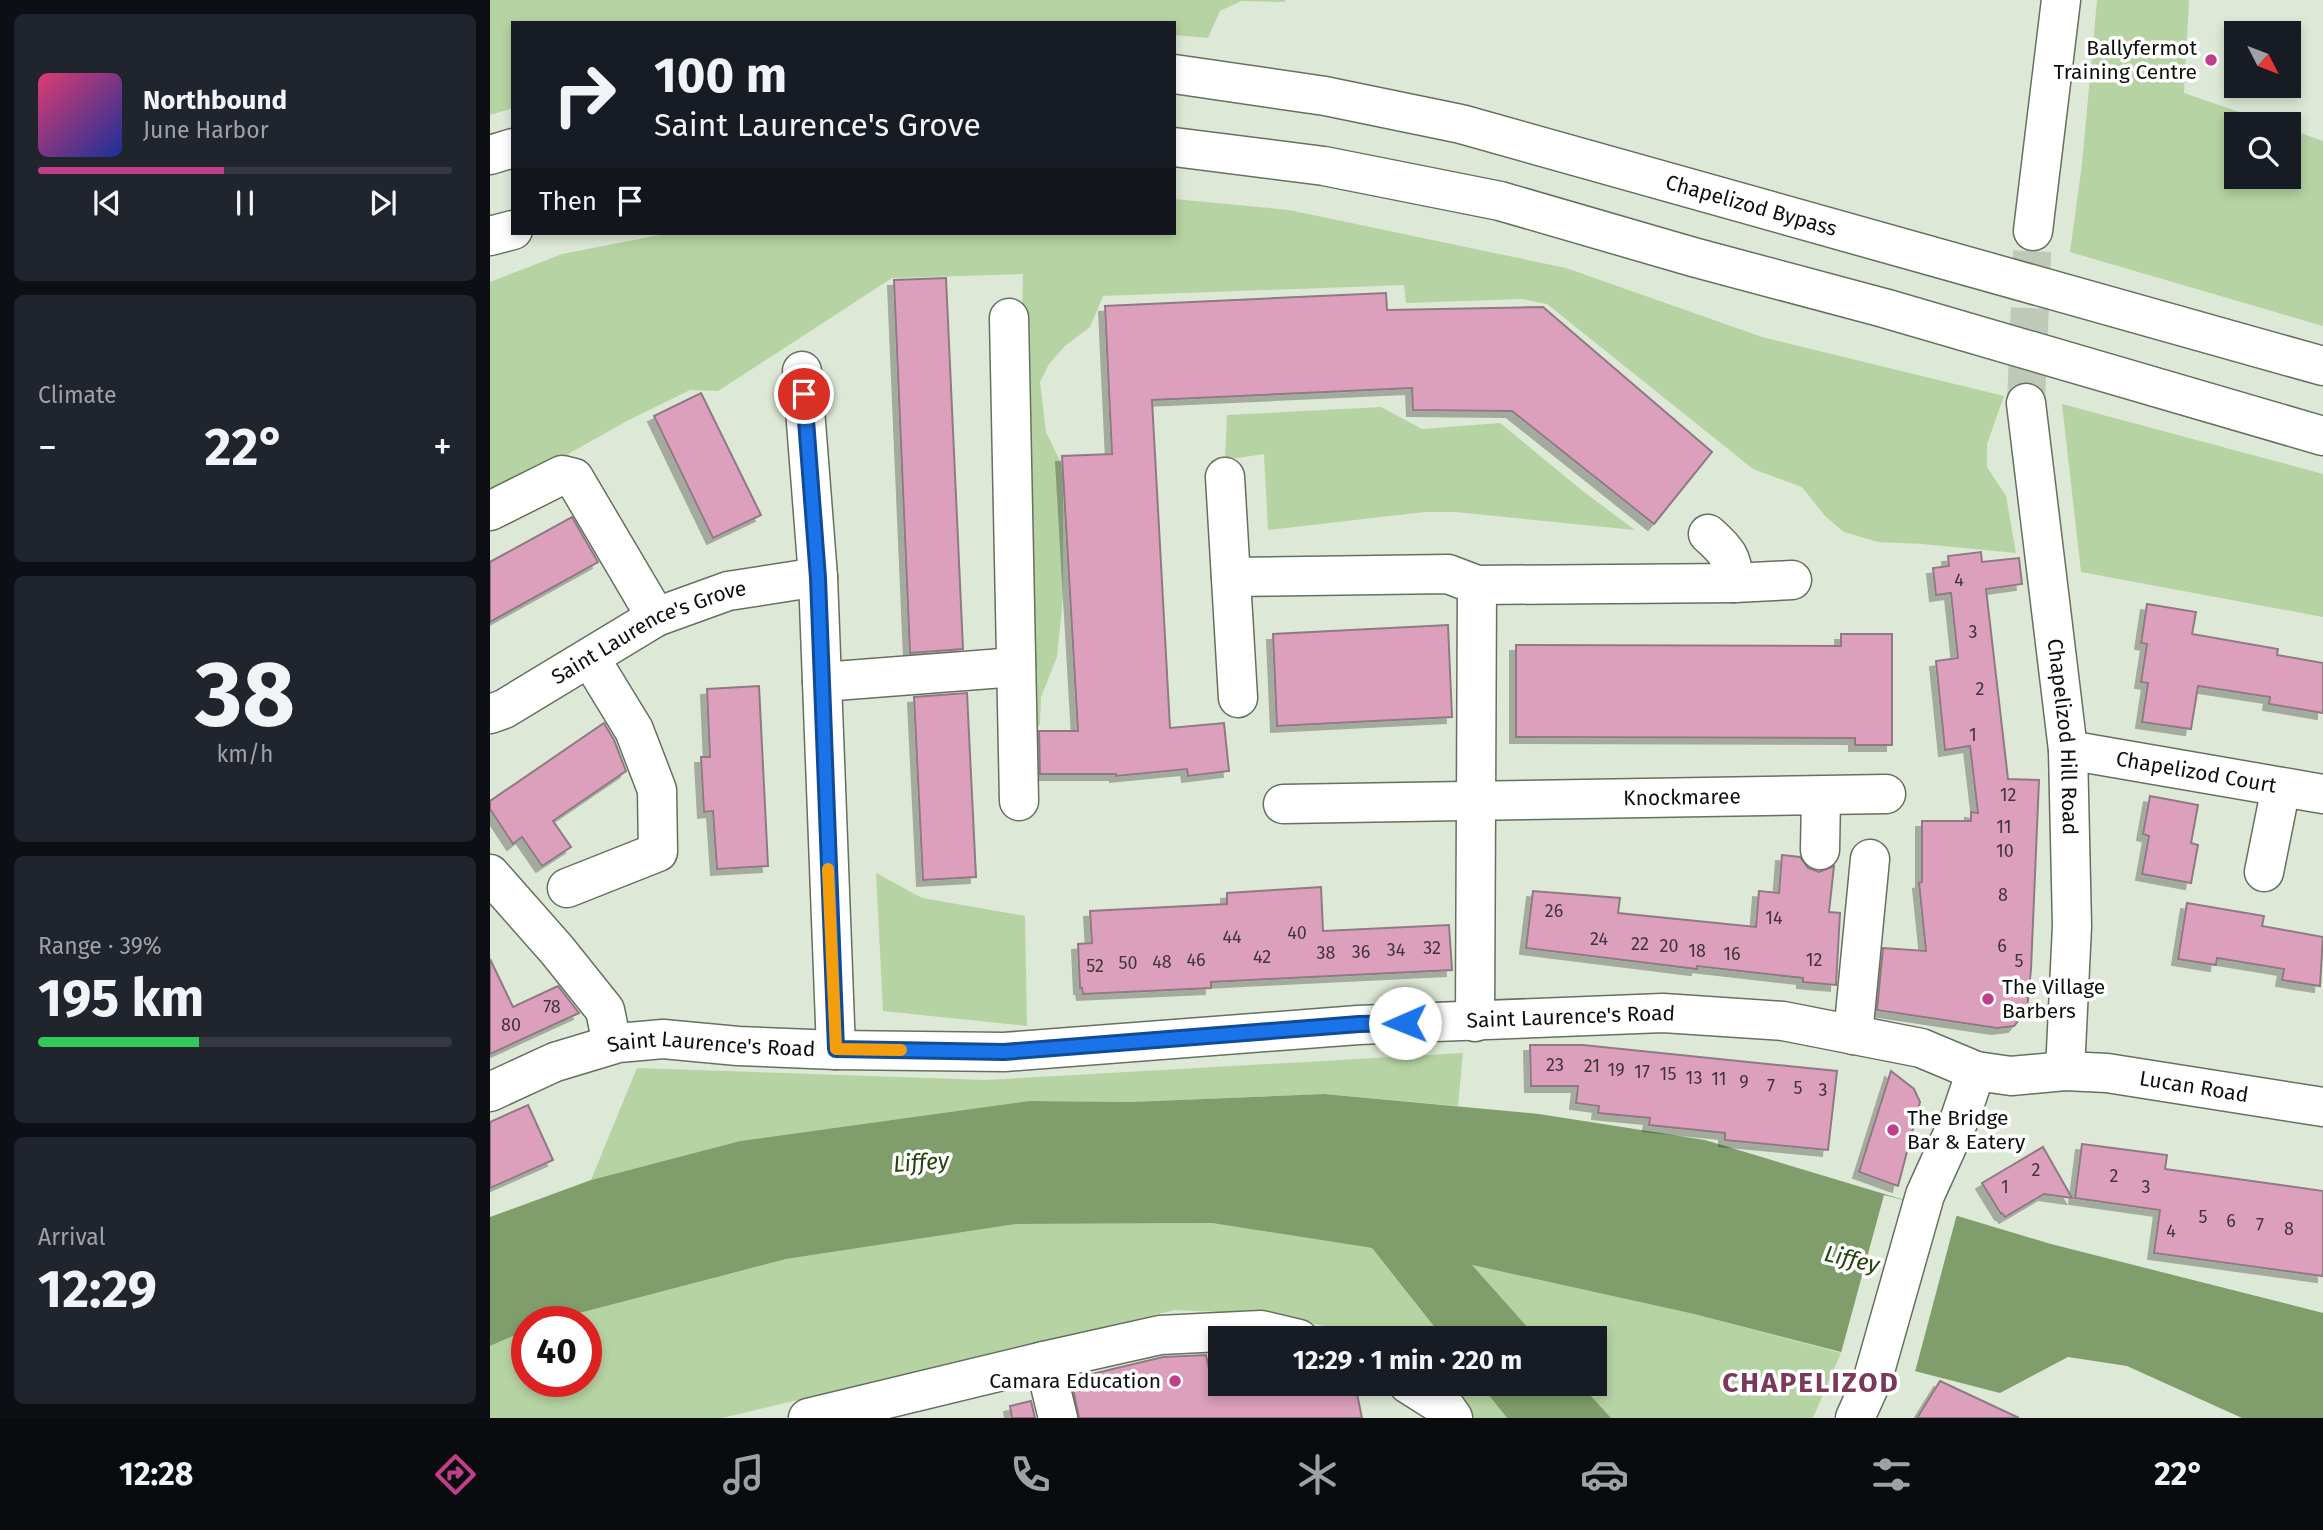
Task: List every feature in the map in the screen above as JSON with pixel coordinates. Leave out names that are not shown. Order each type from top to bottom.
[{"type":"street","points":[[2033,232],[2061,0]]},
{"type":"street","name":"Chapelizod Bypass","points":[[1176,74],[1325,96],[1461,124],[2323,366]]},
{"type":"street","points":[[1176,147],[1324,166],[1500,201],[1897,312],[2323,436]]},
{"type":"street","points":[[490,155],[511,149]]},
{"type":"street","points":[[490,236],[511,231]]},
{"type":"street","points":[[1009,318],[1019,801]]},
{"type":"street","points":[[802,371],[818,578],[836,1049]]},
{"type":"street","name":"Chapelizod Hill Road","points":[[2026,403],[2068,750],[2072,926],[2065,1071]]},
{"type":"street","points":[[490,511],[562,475],[574,478],[656,617]]},
{"type":"street","points":[[1225,477],[1238,698]]},
{"type":"street","points":[[1708,534],[1725,549],[1734,566],[1734,583]]},
{"type":"street","points":[[1231,577],[1448,574],[1478,585],[1792,580]]},
{"type":"street","name":"Saint Laurence's Grove","points":[[490,714],[504,709],[656,617],[727,591],[818,578]]},
{"type":"street","points":[[1475,1022],[1478,585]]},
{"type":"street","points":[[567,888],[658,852],[657,790],[634,730],[590,658]]},
{"type":"street","points":[[822,682],[1016,667]]},
{"type":"street","name":"Chapelizod Court","points":[[2068,750],[2323,794]]},
{"type":"street","points":[[2264,872],[2281,787]]},
{"type":"street","name":"Knockmaree","points":[[1283,804],[1886,794]]},
{"type":"street","points":[[1820,850],[1821,796]]},
{"type":"street","points":[[1853,1035],[1870,859]]},
{"type":"street","points":[[490,874],[605,1010],[612,1044]]},
{"type":"street","name":"Saint Laurence's Road","points":[[490,1093],[555,1062],[612,1044],[663,1039],[738,1046],[1004,1052],[1359,1024],[1475,1022],[1662,1013],[1783,1021],[1921,1048],[1976,1071],[2011,1076],[2065,1071]]},
{"type":"street","points":[[1856,1418],[1873,1378],[1925,1195],[1960,1118],[1976,1071]]},
{"type":"street","name":"Lucan Road","points":[[2065,1071],[2114,1074],[2323,1107]]},
{"type":"street","points":[[808,1418],[1044,1360],[1160,1335],[1208,1333]]},
{"type":"street","points":[[1044,1360],[1058,1418]]},
{"type":"street","points":[[1427,1396],[1446,1408],[1453,1418]]},
{"type":"shaded area","points":[[490,0],[1286,0],[1241,1],[1220,11],[1208,38],[1176,35],[1176,21],[511,21],[511,109],[490,115]]},
{"type":"shaded area","points":[[2097,0],[2189,0],[2184,93],[2239,112],[2224,112],[2224,189],[2301,189],[2301,133],[2323,141],[2323,326],[2070,252],[2082,164]]},
{"type":"shaded area","points":[[1176,199],[1289,210],[1566,268],[1762,337],[2004,396],[1987,444],[1987,467],[2006,496],[2016,553],[1878,542],[1844,532],[1825,516],[1802,487],[1753,469],[1547,304],[1522,299],[1406,303],[1404,285],[1103,296],[1090,327],[1065,346],[1049,364],[1040,382],[1046,432],[1063,467],[1063,598],[1057,657],[1041,697],[1040,725],[1031,728],[1019,444],[1023,274],[892,278],[718,391],[690,390],[625,422],[490,498],[490,282],[562,254],[660,235],[1176,235]]},
{"type":"shaded area","points":[[2062,404],[2323,474],[2323,617],[2081,572]]},
{"type":"shaded area","points":[[1381,407],[1422,429],[1500,423],[1635,530],[1455,512],[1425,512],[1268,530],[1264,454],[1225,460],[1227,415]]},
{"type":"shaded area","points":[[876,873],[922,898],[1025,916],[1027,1026],[883,1011]]},
{"type":"shaded area","points":[[1463,1053],[1458,1106],[1324,1094],[1130,1102],[1029,1101],[740,1141],[591,1180],[637,1068],[986,1080]]},
{"type":"shaded area","points":[[1212,1223],[1372,1248],[1434,1326],[1324,1326],[1263,1314],[1175,1310],[722,1418],[490,1418],[490,1346],[511,1337],[511,1397],[602,1397],[602,1307],[786,1259],[1016,1224]]},
{"type":"shaded area","points":[[1471,1265],[1694,1314],[1841,1353],[1813,1418],[1611,1418],[1591,1396],[1607,1396],[1607,1326],[1526,1326]]},
{"type":"shaded area","points":[[1459,1396],[1490,1396],[1507,1418],[1475,1418]]},
{"type":"water","name":"Liffey","points":[[1324,1094],[1539,1114],[1705,1140],[2051,1244],[2323,1313],[2323,1418],[2242,1418],[2127,1366],[2068,1357],[2000,1393],[1694,1314],[1472,1265],[1526,1326],[1434,1326],[1372,1248],[1212,1223],[1016,1224],[786,1259],[602,1307],[511,1306],[511,1337],[490,1346],[490,1217],[591,1180],[740,1141],[1029,1101],[1130,1102]]},
{"type":"water","points":[[1490,1396],[1591,1396],[1611,1418],[1507,1418]]},
{"type":"pier","points":[[1884,1195],[1957,1214],[1915,1372],[1841,1353]]},
{"type":"building","points":[[946,278],[963,649],[910,653],[894,280]]},
{"type":"building","points":[[1386,293],[1387,310],[1543,307],[1712,452],[1654,524],[1512,411],[1413,410],[1412,388],[1152,400],[1170,728],[1224,723],[1229,771],[1188,776],[1187,769],[1116,776],[1040,774],[1039,731],[1078,731],[1062,456],[1112,454],[1105,306]]},
{"type":"building","points":[[701,393],[761,515],[713,538],[654,416]]},
{"type":"building","points":[[572,517],[598,562],[490,622],[490,562]]},
{"type":"building","points":[[1981,552],[1982,562],[2019,558],[2022,584],[1986,589],[2008,779],[2039,780],[2027,1010],[2014,1026],[1997,1028],[1877,1010],[1883,948],[1926,951],[1919,883],[1922,882],[1922,821],[1971,821],[1971,812],[1978,813],[1970,746],[1945,750],[1936,661],[1958,658],[1951,593],[1936,595],[1933,568],[1949,566],[1948,556]]},
{"type":"building","points":[[2147,604],[2196,612],[2192,634],[2278,649],[2277,655],[2323,663],[2323,713],[2269,704],[2270,697],[2198,686],[2191,729],[2142,722],[2148,683],[2141,682],[2147,644],[2141,643]]},
{"type":"building","points":[[1448,625],[1452,717],[1277,726],[1273,634]]},
{"type":"building","points":[[1841,634],[1892,634],[1892,745],[1855,745],[1855,738],[1516,737],[1516,645],[1841,646]]},
{"type":"building","points":[[759,686],[768,866],[717,869],[713,811],[704,812],[701,757],[710,757],[707,689]]},
{"type":"building","points":[[967,693],[976,877],[923,880],[914,697]]},
{"type":"building","points":[[604,723],[626,771],[553,821],[571,847],[542,866],[522,837],[513,844],[490,809],[490,801]]},
{"type":"building","points":[[2150,796],[2198,805],[2191,843],[2198,845],[2191,883],[2142,874],[2149,836],[2143,834]]},
{"type":"building","points":[[1782,855],[1800,857],[1808,868],[1819,872],[1834,866],[1829,912],[1840,913],[1836,985],[1803,982],[1803,978],[1697,966],[1697,969],[1526,948],[1533,891],[1620,898],[1618,913],[1756,927],[1759,891],[1779,893]]},
{"type":"building","points":[[1321,887],[1323,931],[1449,925],[1452,970],[1211,982],[1211,988],[1083,994],[1080,988],[1078,944],[1092,943],[1090,911],[1227,904],[1227,893]]},
{"type":"building","points":[[2187,903],[2264,916],[2262,926],[2323,937],[2320,986],[2282,980],[2284,969],[2217,958],[2216,965],[2178,959]]},
{"type":"building","points":[[490,959],[513,1007],[558,986],[579,1013],[490,1054]]},
{"type":"building","points":[[1530,1045],[1583,1045],[1837,1071],[1828,1150],[1725,1140],[1725,1133],[1649,1125],[1650,1118],[1598,1113],[1599,1106],[1576,1103],[1578,1086],[1531,1086]]},
{"type":"building","name":"The Bridge Bar & Eatery","points":[[1891,1071],[1914,1089],[1920,1102],[1898,1186],[1859,1172]]},
{"type":"building","points":[[528,1105],[553,1160],[490,1188],[490,1122]]},
{"type":"building","points":[[2082,1144],[2167,1155],[2165,1169],[2323,1191],[2323,1276],[2154,1253],[2160,1210],[2075,1198]]},
{"type":"building","points":[[2043,1147],[2072,1198],[2044,1194],[2005,1217],[1982,1183]]},
{"type":"building","name":"Camara Education","points":[[1206,1355],[1208,1396],[1357,1396],[1362,1418],[1079,1418],[1071,1379],[1163,1357]]},
{"type":"building","points":[[1940,1381],[2019,1418],[1917,1418]]},
{"type":"building","points":[[1031,1401],[1035,1418],[1012,1418],[1010,1406]]},
{"type":"tunnel","points":[[2026,403],[2033,231]]},
{"type":"slow traffic","points":[[828,869],[836,1049],[901,1050]]},
{"type":"place","name":"Ballyfermot Training Centre","points":[[2211,60]]},
{"type":"place","name":"The Village Barbers","points":[[1988,999]]},
{"type":"place","name":"The Bridge Bar & Eatery","points":[[1893,1130]]},
{"type":"place","name":"Camara Education","points":[[1175,1381]]},
{"type":"district","name":"CHAPELIZOD","points":[[1811,1382]]},
{"type":"route","points":[[804,394],[818,578],[836,1049],[1004,1052],[1359,1024],[1405,1023]]}]
